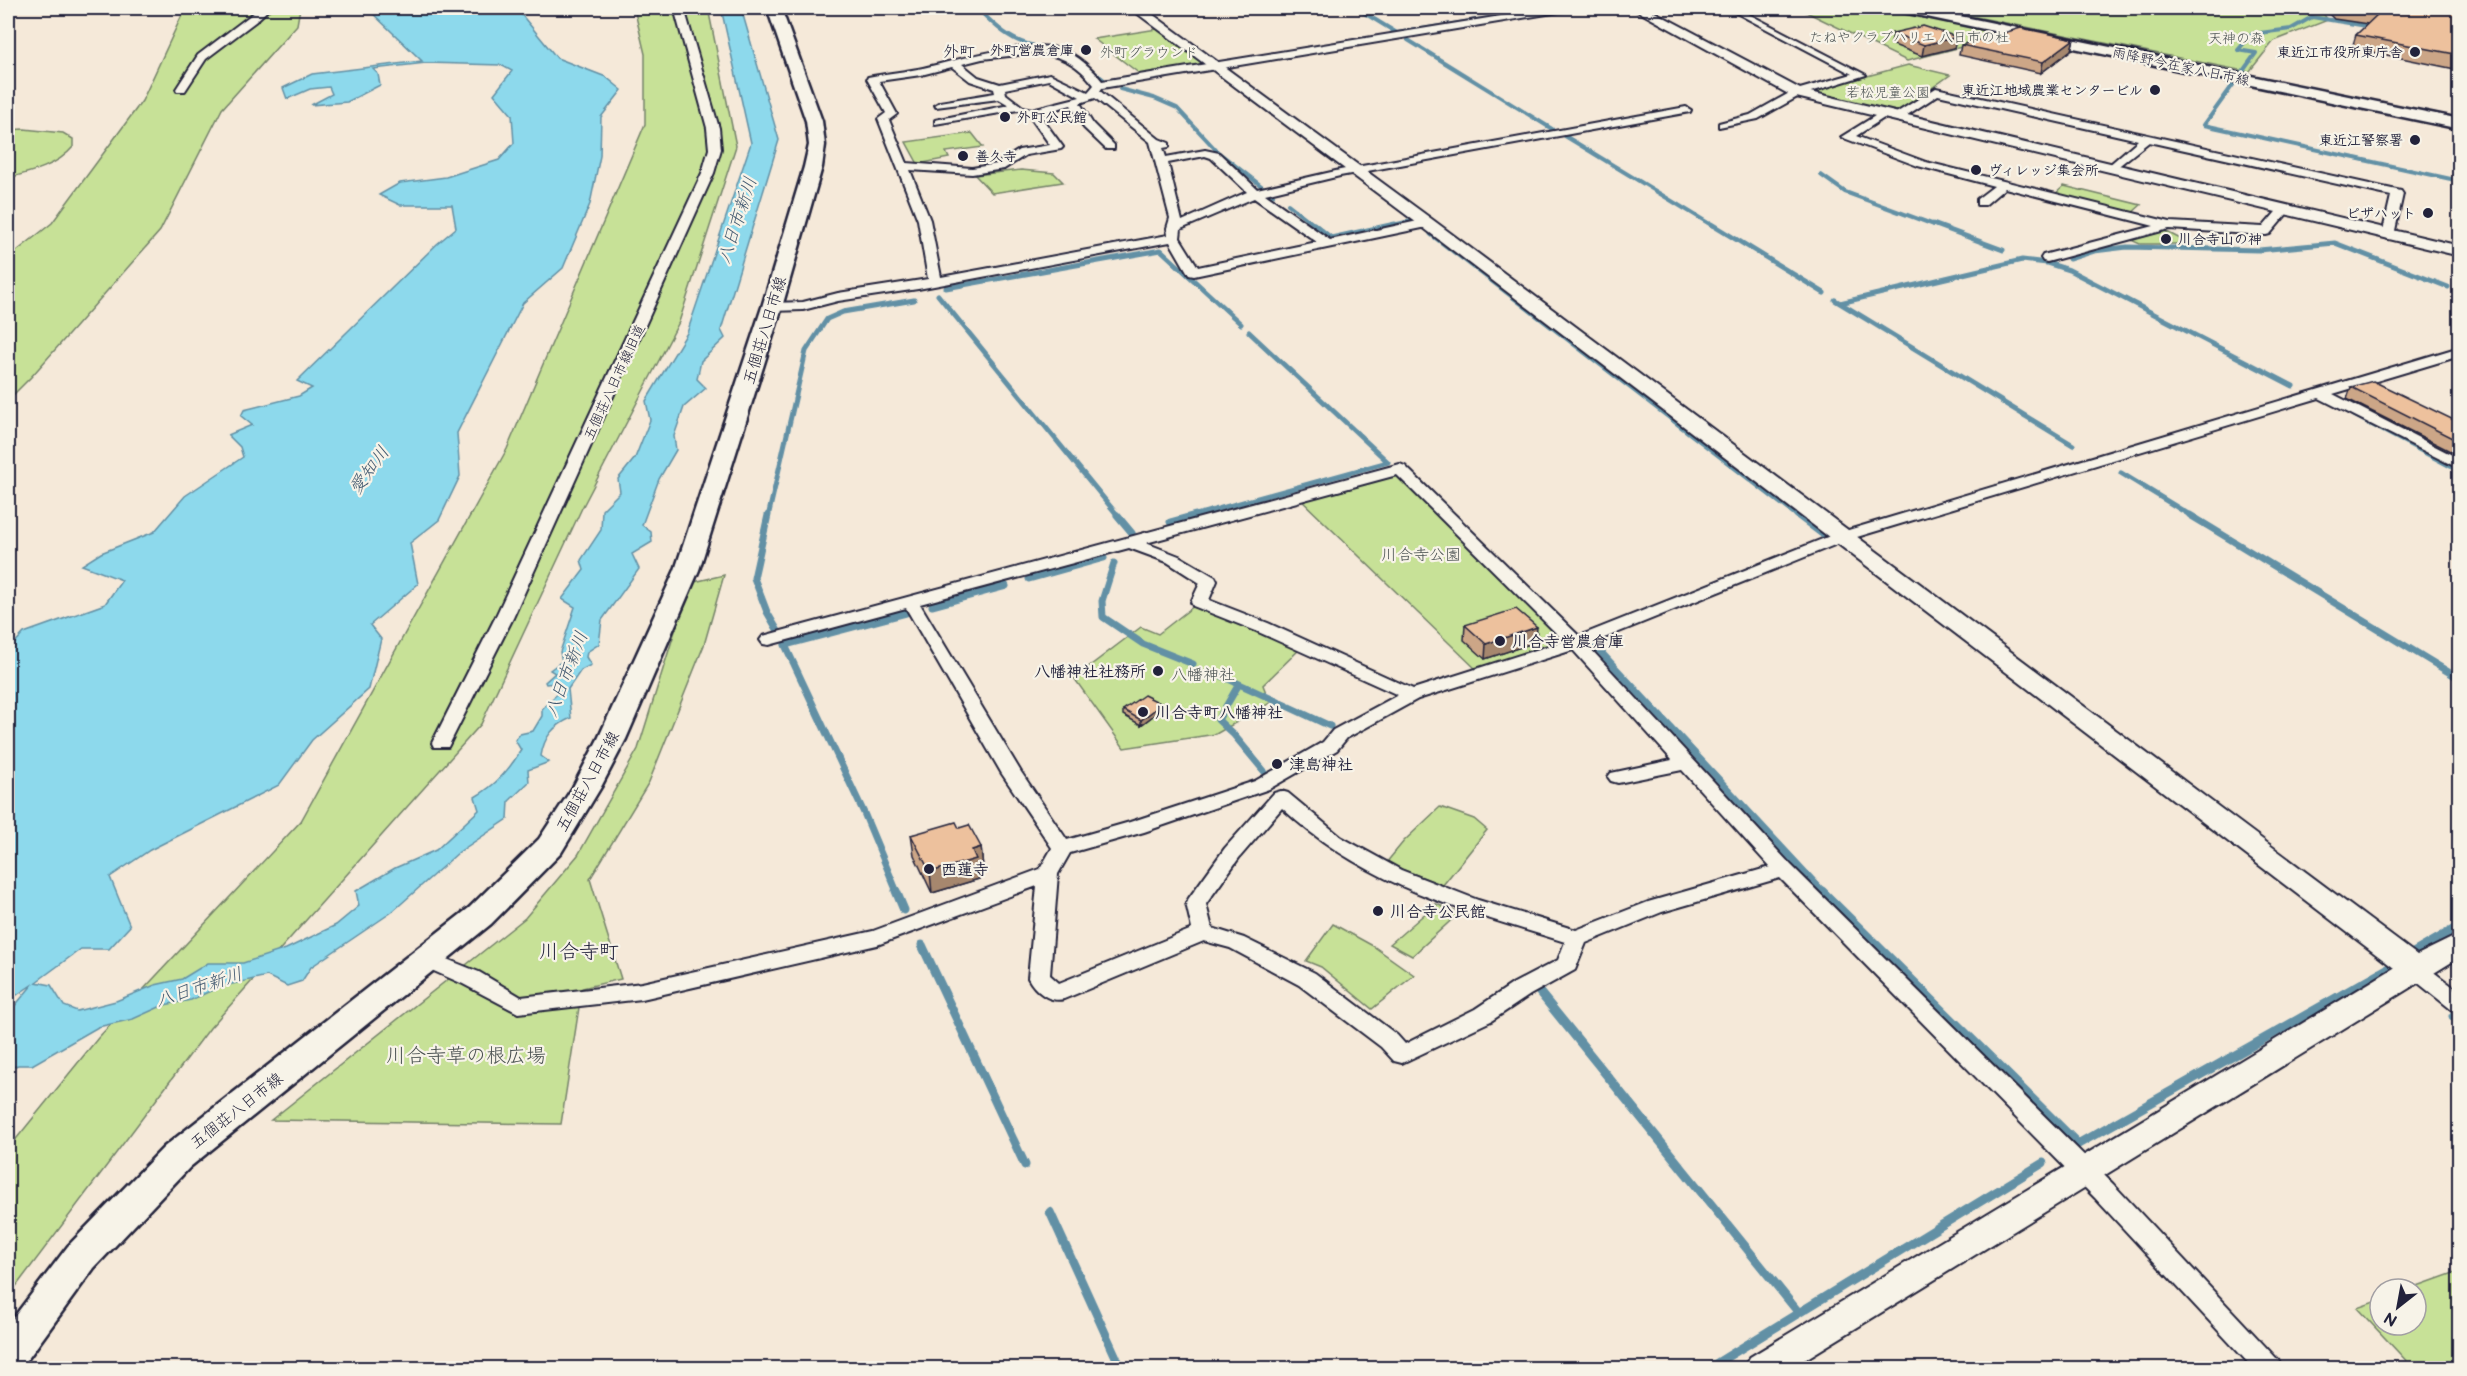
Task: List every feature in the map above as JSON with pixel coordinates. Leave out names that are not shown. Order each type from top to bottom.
[{"type":"main road","name":"五個荘八日市線","points":[[8,1355],[81,1257],[177,1157],[480,916],[550,846],[592,777],[612,739],[687,570],[772,307],[813,167],[817,145],[814,122],[774,8]]},
{"type":"main road","name":"雨降野今在家八日市線","points":[[1903,8],[2460,124]]},
{"type":"street","points":[[181,89],[202,57],[265,8]]},
{"type":"street","name":"五個荘八日市線旧道","points":[[441,742],[504,618],[708,173],[715,149],[713,128],[679,8]]},
{"type":"street","points":[[1136,8],[1427,223],[2460,1004]]},
{"type":"street","points":[[955,64],[974,79],[1000,91],[1018,107],[1032,112],[1074,101],[1094,91],[1214,67],[1565,8]]},
{"type":"street","points":[[1638,8],[1797,93],[2460,251]]},
{"type":"street","points":[[1723,125],[1754,117],[1797,93],[1861,75],[1731,8]]},
{"type":"street","points":[[1013,43],[1022,48],[1060,52],[1090,73],[1094,91]]},
{"type":"street","points":[[935,282],[924,220],[883,119],[892,114],[872,79],[955,64],[982,56],[1035,50]]},
{"type":"street","points":[[940,105],[1050,77],[1094,91],[1155,141],[1187,155]]},
{"type":"street","points":[[1833,143],[1936,91],[2397,194],[2388,235]]},
{"type":"street","points":[[1074,101],[1088,126],[1110,147]]},
{"type":"street","points":[[939,122],[1018,107]]},
{"type":"street","points":[[772,307],[803,306],[838,297],[935,282],[1174,233],[1255,193],[1340,173],[1357,172],[1686,110]]},
{"type":"street","points":[[903,166],[972,171],[1000,167],[1023,152],[1057,147],[1032,112]]},
{"type":"street","points":[[1846,137],[1922,164],[2170,226],[2266,231],[2285,209]]},
{"type":"street","points":[[2111,169],[2147,138]]},
{"type":"street","points":[[1155,141],[1176,218],[1174,233],[1194,272],[1427,223]]},
{"type":"street","points":[[1162,161],[1204,153],[1215,155],[1255,193],[1328,244]]},
{"type":"street","points":[[1982,202],[2003,184]]},
{"type":"street","points":[[2047,258],[2170,226]]},
{"type":"street","points":[[1577,938],[1567,965],[1522,989],[1483,1015],[1402,1055],[1389,1041],[1307,979],[1237,943],[1203,933],[1056,993],[1039,978],[1048,874],[1062,848],[1137,827],[1262,784],[1330,746],[1340,734],[1412,695],[1576,643],[1841,537],[2460,351]]},
{"type":"street","points":[[2320,393],[2460,465]]},
{"type":"street","points":[[769,640],[1400,469],[1576,643],[1784,870],[2085,1172],[2269,1368]]},
{"type":"street","points":[[1129,542],[1173,559],[1209,581],[1199,602],[1262,627],[1412,695]]},
{"type":"street","points":[[910,602],[1012,774],[1062,848]]},
{"type":"street","points":[[1618,777],[1686,763]]},
{"type":"street","points":[[1262,784],[1281,796],[1320,832],[1368,863],[1439,893],[1577,938],[1655,907],[1784,870]]},
{"type":"street","points":[[1203,933],[1196,903],[1232,854],[1281,796]]},
{"type":"street","points":[[426,959],[471,978],[518,1005],[642,991],[877,939],[1048,874]]},
{"type":"street","points":[[1762,1368],[2415,969],[2460,944]]},
{"type":"green space","points":[[183,8],[300,8],[297,25],[222,109],[160,231],[8,400],[8,258],[52,223],[142,101],[182,15]]},
{"type":"green space","points":[[634,8],[708,8],[736,146],[679,322],[582,508],[481,724],[210,1028],[8,1297],[8,1149],[98,1038],[301,821],[507,449],[645,124],[645,54]]},
{"type":"green space","name":"たねやクラブハリエ 八日市の杜","points":[[1798,8],[1883,8],[2012,34],[1907,61]]},
{"type":"green space","name":"天神の森","points":[[1931,8],[2319,8],[2328,20],[2274,41],[2249,72]]},
{"type":"green space","name":"外町グラウンド","points":[[1157,29],[1205,65],[1140,74],[1094,39]]},
{"type":"green space","name":"若松児童公園","points":[[1908,65],[1950,75],[1894,115],[1804,93]]},
{"type":"green space","points":[[24,129],[63,133],[73,139],[73,147],[52,164],[8,178],[8,130]]},
{"type":"green space","points":[[972,133],[983,147],[946,152],[949,158],[918,164],[906,142]]},
{"type":"green space","points":[[1021,170],[1054,173],[1063,182],[992,193],[975,175]]},
{"type":"green space","points":[[2064,186],[2141,205],[2132,213],[2055,194]]},
{"type":"green space","points":[[2165,231],[2190,244],[2140,244],[2131,240]]},
{"type":"green space","name":"川合寺公園","points":[[1400,469],[1576,643],[1480,673],[1298,497]]},
{"type":"green space","name":"川合寺草の根広場","points":[[724,575],[704,645],[649,782],[590,879],[621,979],[582,988],[561,1124],[271,1120],[525,918],[578,855],[638,749],[690,583]]},
{"type":"green space","name":"八幡神社","points":[[1199,602],[1308,641],[1263,685],[1270,703],[1216,734],[1124,748],[1074,678],[1141,627],[1158,634]]},
{"type":"green space","points":[[1440,807],[1474,819],[1487,830],[1443,885],[1386,863],[1404,841]]},
{"type":"green space","points":[[1436,904],[1459,913],[1412,956],[1390,944]]},
{"type":"green space","points":[[1333,924],[1373,946],[1414,975],[1372,1009],[1321,967],[1306,961]]},
{"type":"green space","points":[[2459,1271],[2459,1368],[2413,1368],[2384,1337],[2428,1337],[2428,1282]]},
{"type":"green space","points":[[2368,1304],[2368,1320],[2357,1308]]},
{"type":"water","points":[[367,8],[516,8],[557,58],[606,77],[622,90],[601,117],[600,156],[590,204],[563,268],[523,303],[457,433],[460,476],[439,520],[410,543],[418,584],[370,625],[381,639],[369,689],[312,740],[279,785],[150,850],[110,877],[130,926],[109,949],[81,949],[36,982],[51,985],[64,1006],[77,1011],[116,1001],[155,985],[182,979],[208,963],[243,963],[286,949],[336,925],[359,906],[356,891],[395,868],[436,850],[479,810],[475,797],[496,782],[507,770],[521,750],[515,740],[520,734],[533,731],[542,716],[542,709],[557,694],[556,683],[546,684],[545,682],[555,673],[550,670],[562,661],[560,652],[575,607],[562,599],[584,570],[581,560],[601,530],[602,510],[620,492],[618,479],[635,458],[650,420],[646,401],[687,333],[751,143],[721,8],[741,8],[779,140],[721,330],[725,338],[701,361],[697,379],[706,388],[684,407],[674,436],[676,450],[659,479],[642,525],[651,532],[652,542],[632,554],[639,569],[602,620],[599,644],[587,652],[586,657],[591,665],[581,670],[568,689],[571,718],[554,729],[547,738],[541,756],[549,762],[528,770],[529,782],[509,801],[508,819],[459,852],[392,912],[311,967],[302,981],[287,986],[267,976],[219,987],[191,1000],[164,1005],[133,1019],[98,1027],[32,1065],[18,1065],[8,1069],[8,1014],[33,984],[8,1001],[8,650],[24,633],[105,604],[122,580],[82,565],[101,553],[154,532],[185,496],[243,457],[240,447],[228,435],[252,425],[241,416],[244,410],[299,396],[312,388],[297,381],[456,228],[452,205],[400,205],[379,195],[400,183],[446,177],[499,160],[514,143],[512,115],[494,94],[512,71],[501,65],[426,63],[373,69],[378,74],[380,85],[347,102],[311,105],[332,94],[329,87],[310,89],[287,99],[283,88],[312,74],[422,61]]},
{"type":"building","points":[[2350,8],[2460,8],[2460,55],[2356,35],[2380,12]]},
{"type":"building","points":[[1923,26],[1957,37],[1924,45],[1893,33]]},
{"type":"building","points":[[2021,28],[2074,39],[2043,62],[1961,45]]},
{"type":"building","points":[[2373,381],[2460,423],[2460,442],[2351,387]]},
{"type":"building","points":[[1516,609],[1537,627],[1486,644],[1465,625]]},
{"type":"building","name":"川合寺町八幡神社","points":[[1144,695],[1162,704],[1141,720],[1123,710]]},
{"type":"building","points":[[956,822],[959,828],[969,825],[981,847],[972,850],[976,859],[930,872],[911,835]]},
{"type":"waterway","points":[[977,8],[996,26],[1018,41],[1060,49],[1075,57]]},
{"type":"waterway","points":[[1356,8],[1397,33],[1550,8]]},
{"type":"waterway","points":[[2309,8],[2313,11],[2312,17]]},
{"type":"waterway","points":[[2312,17],[2373,27]]},
{"type":"waterway","points":[[2312,17],[2291,29],[2252,34],[2238,50],[2256,53],[2204,125],[2460,181]]},
{"type":"waterway","points":[[1408,40],[1552,129]]},
{"type":"waterway","points":[[1089,68],[1103,79]]},
{"type":"waterway","points":[[1120,89],[1154,98],[1177,108],[1218,152],[1273,195]]},
{"type":"waterway","points":[[1565,136],[1713,226]]},
{"type":"waterway","points":[[1821,175],[1845,192],[1937,226]]},
{"type":"waterway","points":[[1288,204],[1316,226]]},
{"type":"waterway","points":[[1388,226],[1411,221]]},
{"type":"waterway","points":[[1314,224],[1331,238],[1395,224]]},
{"type":"waterway","points":[[1711,224],[1824,293]]},
{"type":"waterway","points":[[1933,224],[2003,250]]},
{"type":"waterway","points":[[1431,234],[1799,517]]},
{"type":"waterway","points":[[2069,259],[2094,251],[2127,247],[2259,250],[2335,243],[2448,287]]},
{"type":"waterway","points":[[946,288],[1161,250],[1241,324]]},
{"type":"waterway","points":[[1840,303],[2022,260],[2047,263],[2069,270],[2293,386]]},
{"type":"waterway","points":[[938,295],[1119,517]]},
{"type":"waterway","points":[[768,517],[806,351],[827,319],[843,312],[914,300]]},
{"type":"waterway","points":[[1835,300],[2073,445]]},
{"type":"waterway","points":[[1189,517],[1388,462],[1249,332]]},
{"type":"waterway","points":[[2354,415],[2460,471]]},
{"type":"waterway","points":[[2121,473],[2193,517]]},
{"type":"waterway","points":[[768,515],[754,578],[767,612],[778,631]]},
{"type":"waterway","points":[[1117,515],[1132,533]]},
{"type":"waterway","points":[[1170,522],[1195,515]]},
{"type":"waterway","points":[[1797,515],[1822,534]]},
{"type":"waterway","points":[[2190,515],[2460,679]]},
{"type":"waterway","points":[[1029,579],[1104,558]]},
{"type":"waterway","points":[[1114,563],[1102,601],[1103,617],[1143,644],[1193,664]]},
{"type":"waterway","points":[[932,606],[1006,586]]},
{"type":"waterway","points":[[897,892],[864,813],[785,645],[906,613]]},
{"type":"waterway","points":[[1596,647],[1823,892]]},
{"type":"waterway","points":[[1222,676],[1330,726]]},
{"type":"waterway","points":[[1239,684],[1218,720],[1234,735],[1264,771]]},
{"type":"waterway","points":[[896,891],[904,910]]},
{"type":"waterway","points":[[1823,892],[2078,1144],[2389,968]]},
{"type":"waterway","points":[[2408,953],[2410,955],[2460,926]]},
{"type":"waterway","points":[[922,945],[1025,1165]]},
{"type":"waterway","points":[[1537,989],[1799,1313]]},
{"type":"waterway","points":[[2453,1016],[2460,1021]]},
{"type":"waterway","points":[[1799,1313],[2043,1163]]},
{"type":"waterway","points":[[1050,1212],[1121,1368]]},
{"type":"waterway","points":[[1709,1368],[1799,1313]]},
{"type":"place","name":"外町営農倉庫","points":[[1086,50]]},
{"type":"place","name":"東近江市役所東庁舎","points":[[2415,52]]},
{"type":"place","name":"東近江地域農業センタービル","points":[[2155,90]]},
{"type":"place","name":"外町公民館","points":[[1005,117]]},
{"type":"place","name":"東近江警察署","points":[[2415,140]]},
{"type":"place","name":"善久寺","points":[[963,156]]},
{"type":"place","name":"ヴィレッジ集会所","points":[[1976,170]]},
{"type":"place","name":"ピザハット","points":[[2428,213]]},
{"type":"place","name":"川合寺山の神","points":[[2166,239]]},
{"type":"place","name":"川合寺営農倉庫","points":[[1500,641]]},
{"type":"place","name":"八幡神社社務所","points":[[1158,671]]},
{"type":"place","name":"川合寺町八幡神社","points":[[1143,712]]},
{"type":"place","name":"津島神社","points":[[1277,764]]},
{"type":"place","name":"西蓮寺","points":[[929,869]]},
{"type":"place","name":"川合寺公民館","points":[[1378,911]]},
{"type":"district","name":"外町","points":[[959,51]]},
{"type":"district","name":"川合寺町","points":[[579,951]]},
{"type":"water label","name":"八日市新川","points":[[737,220]]},
{"type":"water label","name":"愛知川","points":[[369,470]]},
{"type":"water label","name":"八日市新川","points":[[566,674]]},
{"type":"water label","name":"八日市新川","points":[[199,987]]}]
